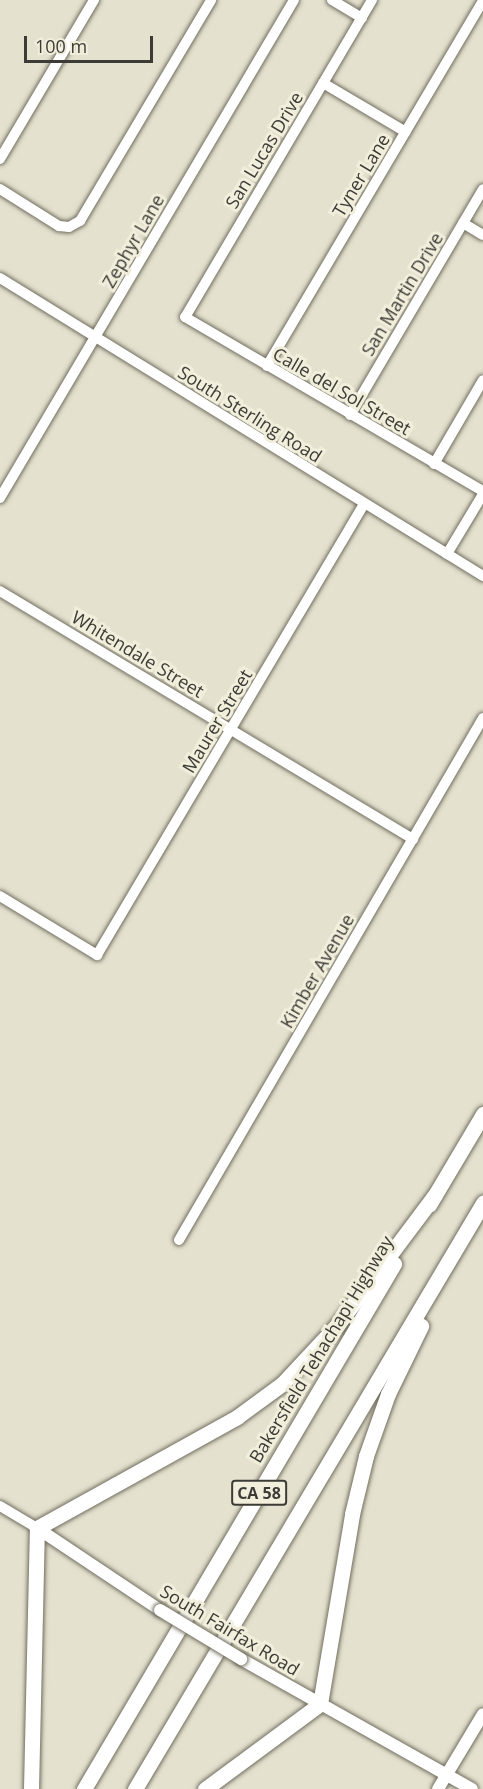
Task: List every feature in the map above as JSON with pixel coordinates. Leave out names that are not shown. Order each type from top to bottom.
[{"type":"highway","name":"Bakersfield Tehachapi Highway","points":[[84,1789],[483,1114]]},
{"type":"highway","points":[[31,1789],[38,1528],[237,1417],[282,1384],[338,1324],[434,1196]]},
{"type":"highway","points":[[205,1789],[320,1704],[352,1514],[370,1446],[406,1354],[483,1204]]},
{"type":"highway","name":"CA 58","points":[[135,1789],[483,1204]]},
{"type":"main road","name":"South Fairfax Road","points":[[38,1528],[160,1610],[241,1659],[472,1789]]},
{"type":"main road","points":[[438,1789],[483,1714]]},
{"type":"street","points":[[0,159],[94,0]]},
{"type":"street","points":[[0,189],[59,226],[69,226],[80,221],[211,0]]},
{"type":"street","name":"Zephyr Lane","points":[[0,498],[294,0]]},
{"type":"street","points":[[332,0],[362,18]]},
{"type":"street","name":"San Lucas Drive","points":[[185,317],[372,0]]},
{"type":"street","name":"Tyner Lane","points":[[267,366],[483,1]]},
{"type":"street","points":[[323,83],[406,132]]},
{"type":"street","name":"San Martin Drive","points":[[350,415],[483,189]]},
{"type":"street","points":[[463,223],[483,235]]},
{"type":"street","name":"South Sterling Road","points":[[0,278],[483,576]]},
{"type":"street","name":"Calle del Sol Street","points":[[185,317],[483,493]]},
{"type":"street","points":[[434,464],[483,380]]},
{"type":"street","points":[[447,554],[483,493]]},
{"type":"street","name":"Maurer Street","points":[[0,896],[97,955],[364,504]]},
{"type":"street","name":"Whitendale Street","points":[[0,591],[412,839]]},
{"type":"street","name":"Kimber Avenue","points":[[178,1240],[483,718]]},
{"type":"street","name":"South Fairfax Road","points":[[0,1506],[38,1528]]}]
